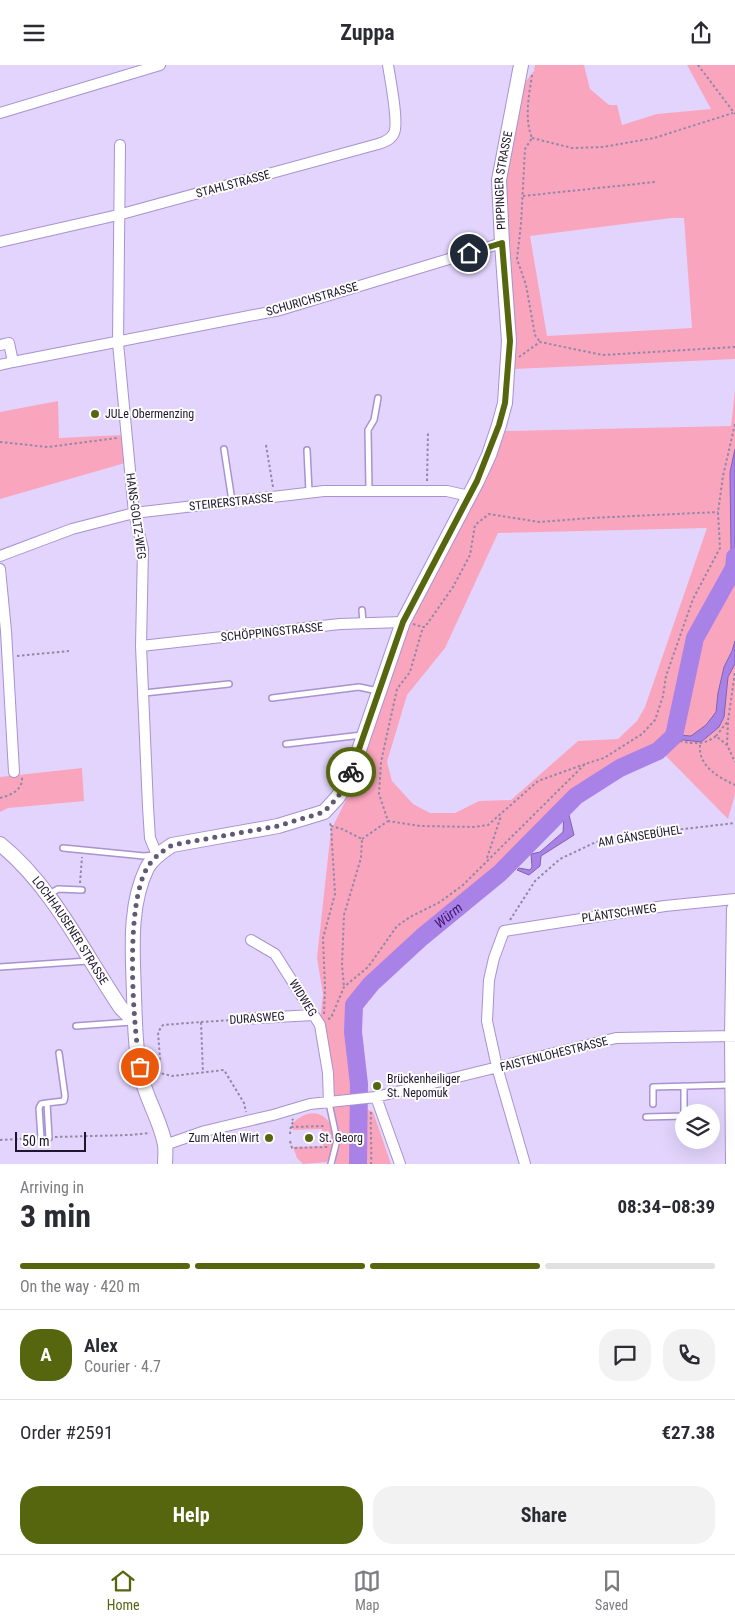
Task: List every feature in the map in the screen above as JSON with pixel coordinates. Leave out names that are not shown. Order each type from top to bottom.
[{"type":"main road","name":"PIPPINGER STRASSE","points":[[324,812],[348,782],[403,622],[489,455],[505,403],[510,341],[499,179],[526,68]]},
{"type":"main road","points":[[166,1164],[163,1138],[140,1073],[135,1022],[133,952],[136,901],[148,866],[157,855],[172,845],[278,826],[324,812]]},
{"type":"main road","name":"LOCHHAUSENER STRASSE","points":[[0,844],[27,869],[47,895],[121,1008],[135,1022]]},
{"type":"street","points":[[0,113],[144,68],[160,65]]},
{"type":"street","name":"STAHLSTRASSE","points":[[0,242],[118,215],[378,145],[389,140],[395,132],[395,117],[388,65]]},
{"type":"street","name":"HANS-GOLTZ-WEG","points":[[120,145],[118,343],[134,513],[143,549],[141,647],[150,838],[157,855]]},
{"type":"street","name":"SCHURICHSTRASSE","points":[[0,365],[280,310],[502,243]]},
{"type":"street","points":[[0,345],[9,343],[13,362]]},
{"type":"street","name":"STEIRERSTRASSE","points":[[0,556],[72,529],[134,513],[309,493],[427,490],[447,491],[469,496]]},
{"type":"street","points":[[0,569],[14,771]]},
{"type":"street","name":"SCHÖPPINGSTRASSE","points":[[141,647],[340,624],[403,622]]},
{"type":"street","name":"PLÄNTSCHWEG","points":[[497,1067],[487,1021],[487,1001],[494,958],[504,931],[665,906],[735,899]]},
{"type":"street","points":[[731,1164],[732,909],[735,903]]},
{"type":"street","name":"WIDWEG","points":[[251,940],[275,954],[320,1025],[328,1073],[329,1103]]},
{"type":"street","name":"DURASWEG","points":[[241,1019],[313,1015]]},
{"type":"street","name":"FAISTENLOHESTRASSE","points":[[163,1138],[205,1131],[310,1104],[371,1097],[616,1038],[732,1036]]},
{"type":"street","points":[[497,1067],[525,1164]]},
{"type":"street","points":[[371,1097],[400,1164]]},
{"type":"lane","points":[[369,490],[368,430],[374,420],[378,398]]},
{"type":"lane","points":[[224,449],[232,501]]},
{"type":"lane","points":[[307,450],[309,493]]},
{"type":"lane","points":[[362,610],[362,623]]},
{"type":"lane","points":[[144,693],[229,684]]},
{"type":"lane","points":[[272,699],[359,687],[378,691]]},
{"type":"lane","points":[[286,744],[364,735]]},
{"type":"lane","points":[[63,848],[144,856],[157,855]]},
{"type":"lane","points":[[47,895],[58,889],[81,890]]},
{"type":"lane","points":[[0,967],[91,960]]},
{"type":"lane","points":[[76,1026],[135,1022]]},
{"type":"lane","points":[[41,1138],[39,1108],[42,1104],[64,1101],[65,1096],[59,1053]]},
{"type":"lane","points":[[653,1104],[653,1087],[731,1085]]},
{"type":"lane","points":[[684,1086],[684,1104]]},
{"type":"lane","points":[[46,1103],[49,1138]]},
{"type":"lane","points":[[329,1103],[337,1140],[331,1164]]},
{"type":"lane","points":[[646,1117],[675,1116]]},
{"type":"path","points":[[532,138],[572,148],[604,147],[654,137],[734,113],[698,65]]},
{"type":"path","points":[[526,68],[528,127],[532,138]]},
{"type":"path","points":[[532,138],[525,149],[517,259],[526,285],[534,335],[540,342],[603,355],[735,347]]},
{"type":"path","points":[[523,196],[655,182]]},
{"type":"path","points":[[508,364],[540,342]]},
{"type":"path","points":[[344,987],[342,965],[344,915],[346,901],[360,859],[362,839],[388,821],[420,826],[474,827],[488,825],[538,781],[604,758],[642,733],[655,721],[666,676],[693,599],[720,548],[718,512],[723,476],[735,424]]},
{"type":"path","points":[[427,490],[428,431]]},
{"type":"path","points":[[0,443],[48,447],[127,437]]},
{"type":"path","points":[[266,445],[274,497]]},
{"type":"path","points":[[388,821],[380,793],[381,762],[397,689],[410,672],[423,627],[453,587],[470,555],[475,525],[489,514],[539,522],[718,512]]},
{"type":"path","points":[[7,657],[70,651]]},
{"type":"path","points":[[727,745],[728,721],[735,672]]},
{"type":"path","points":[[680,741],[700,744],[710,741],[728,721]]},
{"type":"path","points":[[716,736],[727,745],[735,762]]},
{"type":"path","points":[[700,744],[699,753],[702,760],[708,767],[735,785]]},
{"type":"path","points":[[320,1025],[331,1018],[344,987],[368,967],[397,926],[410,917],[440,902],[463,885],[585,764]]},
{"type":"path","points":[[0,798],[9,796],[19,789],[22,777],[14,771]]},
{"type":"path","points":[[320,1025],[324,1013],[325,989],[323,937],[335,894],[331,826],[324,812]]},
{"type":"path","points":[[486,861],[502,814]]},
{"type":"path","name":"AM GÄNSEBÜHEL","points":[[514,912],[535,881],[560,859],[596,842],[735,823]]},
{"type":"path","points":[[331,826],[362,839]]},
{"type":"path","points":[[81,890],[83,850]]},
{"type":"path","name":"DURASWEG","points":[[148,1059],[160,1059],[158,1031],[163,1025],[241,1019]]},
{"type":"path","points":[[200,1022],[203,1073]]},
{"type":"path","points":[[149,1067],[149,1070],[172,1076],[224,1070],[244,1103],[248,1121]]},
{"type":"path","points":[[371,1097],[369,1127],[372,1151],[371,1164]]},
{"type":"path","points":[[290,1134],[294,1120]]},
{"type":"path","points":[[291,1127],[325,1125],[330,1129]]},
{"type":"path","points":[[49,1138],[129,1135],[163,1138]]},
{"type":"path","points":[[0,1140],[41,1138]]},
{"type":"path","points":[[290,1141],[292,1148],[331,1148],[332,1143]]},
{"type":"shaded area","points":[[535,65],[584,65],[590,89],[609,105],[617,105],[622,125],[657,114],[711,109],[687,65],[735,65],[735,359],[514,369],[503,192],[523,85],[534,71]],"holes":[[[671,218],[684,218],[692,328],[547,336],[530,236]]]},
{"type":"shaded area","points":[[735,390],[735,794],[728,819],[661,751],[624,767],[574,797],[516,858],[430,937],[373,983],[352,1031],[365,1108],[373,1112],[391,1164],[336,1164],[335,1146],[327,1162],[303,1164],[297,1158],[293,1147],[323,1146],[323,1142],[331,1142],[331,1135],[323,1135],[322,1129],[293,1130],[292,1124],[303,1116],[315,1113],[325,1118],[333,1129],[318,1039],[323,994],[317,958],[331,830],[350,792],[407,632],[504,431],[731,426]],"holes":[[[707,528],[645,707],[637,721],[618,739],[578,741],[511,800],[479,801],[455,813],[430,813],[413,804],[392,781],[387,762],[407,695],[445,648],[498,533]]]},
{"type":"shaded area","points":[[58,401],[59,438],[123,435],[125,463],[0,499],[0,412]]},
{"type":"shaded area","points":[[735,449],[735,550],[731,550],[730,472]]},
{"type":"shaded area","points":[[735,641],[735,664],[728,677],[724,717],[719,727],[701,742],[675,739],[677,735],[691,736],[706,725],[716,712],[724,667]]},
{"type":"shaded area","points":[[82,768],[84,801],[8,808],[0,812],[0,777]]},
{"type":"shaded area","points":[[568,811],[574,835],[541,856],[540,866],[529,875],[517,870],[519,868],[530,870],[532,867],[531,854],[540,852],[563,832],[564,815]]},
{"type":"waterway","name":"Würm","points":[[358,1164],[359,1084],[353,1032],[354,1005],[371,984],[422,937],[500,873],[576,796],[620,768],[658,751],[674,736],[695,638],[734,568],[735,557]]},
{"type":"way so far","points":[[140,1067],[135,1022],[134,923],[136,901],[148,866],[157,855],[172,845],[278,826],[324,812],[348,782],[351,772]]},
{"type":"place","name":"JULe Obermenzing","points":[[95,414]]},
{"type":"place","name":"Brückenheiliger St. Nepomuk","points":[[377,1086]]},
{"type":"place","name":"Zum Alten Wirt","points":[[269,1138]]},
{"type":"place","name":"St. Georg","points":[[309,1138]]},
{"type":"route","points":[[351,772],[403,622],[477,481],[489,455],[505,403],[510,341],[502,243],[469,253]]}]
